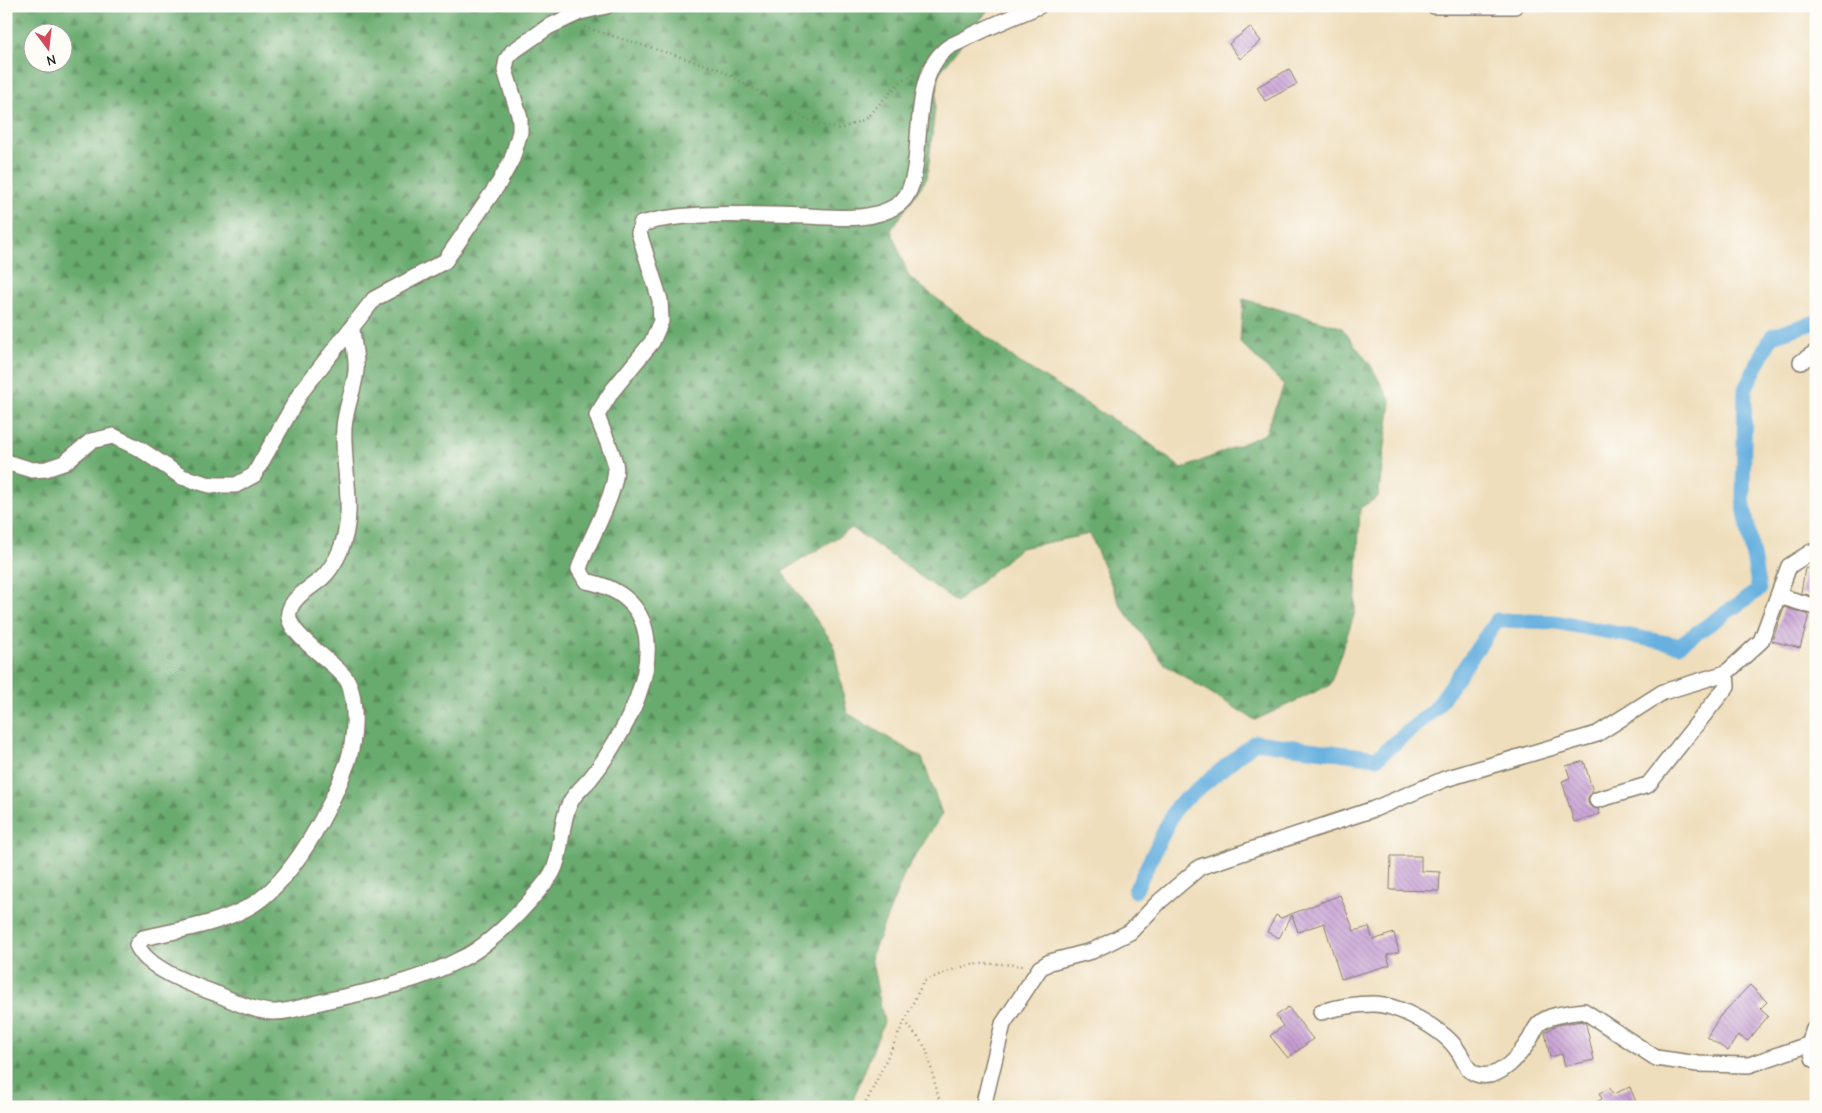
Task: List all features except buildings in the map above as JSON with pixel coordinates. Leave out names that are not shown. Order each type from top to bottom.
[{"type":"street","points":[[6,462],[32,470],[46,469],[64,463],[91,441],[112,436],[140,449],[182,477],[210,485],[236,485],[254,475],[301,392],[374,299],[445,261],[498,183],[512,159],[520,132],[520,118],[505,70],[506,59],[512,52],[548,27],[580,12],[606,6]]},
{"type":"street","points":[[352,329],[356,370],[344,428],[350,507],[346,534],[340,552],[326,574],[293,601],[288,614],[292,626],[349,682],[354,715],[349,759],[334,796],[296,863],[269,894],[248,908],[217,922],[143,938],[137,945],[140,953],[154,964],[194,985],[254,1009],[274,1012],[386,988],[464,958],[499,931],[550,878],[556,862],[564,817],[573,798],[592,777],[615,743],[636,702],[647,667],[649,642],[645,627],[634,609],[619,593],[602,584],[586,581],[579,569],[614,485],[615,464],[597,415],[612,391],[652,342],[661,320],[660,300],[639,233],[641,224],[660,218],[746,214],[861,217],[886,212],[899,205],[912,187],[920,103],[930,69],[946,49],[983,29],[1039,6]]},
{"type":"street","points":[[1434,6],[1516,6]]},
{"type":"street","points":[[1801,362],[1816,352]]},
{"type":"street","points":[[983,1107],[1003,1024],[1040,968],[1050,962],[1092,951],[1130,932],[1160,901],[1200,867],[1374,809],[1446,779],[1597,734],[1663,692],[1726,673],[1761,641],[1789,566],[1816,551]]},
{"type":"street","points":[[1779,596],[1816,607]]},
{"type":"street","points":[[1597,800],[1648,785],[1727,686],[1726,673]]},
{"type":"street","points":[[1321,1012],[1350,1004],[1376,1004],[1394,1008],[1438,1032],[1458,1050],[1469,1070],[1481,1076],[1502,1070],[1518,1055],[1540,1023],[1558,1016],[1584,1011],[1656,1058],[1698,1064],[1722,1066],[1749,1065],[1815,1044]]},
{"type":"path","points":[[581,27],[589,27],[719,69],[814,123],[840,129],[865,120],[903,79],[930,69]]},
{"type":"path","points":[[864,1107],[923,982],[958,967],[988,962],[1040,968]]},
{"type":"path","points":[[905,1021],[926,1048],[941,1107]]},
{"type":"green space","points":[[6,6],[991,6],[939,73],[927,178],[891,230],[909,277],[1019,362],[1144,439],[1182,469],[1265,434],[1284,385],[1240,342],[1243,299],[1341,327],[1371,366],[1391,402],[1378,497],[1360,508],[1355,612],[1330,685],[1255,720],[1165,665],[1120,605],[1090,534],[1020,548],[957,602],[852,528],[782,572],[833,643],[847,713],[922,758],[942,814],[905,872],[871,957],[884,1022],[850,1107],[6,1107]]},
{"type":"waterway","points":[[1135,891],[1176,807],[1255,742],[1377,758],[1435,709],[1497,620],[1555,622],[1679,645],[1759,590],[1743,500],[1745,389],[1772,336],[1816,322]]}]
